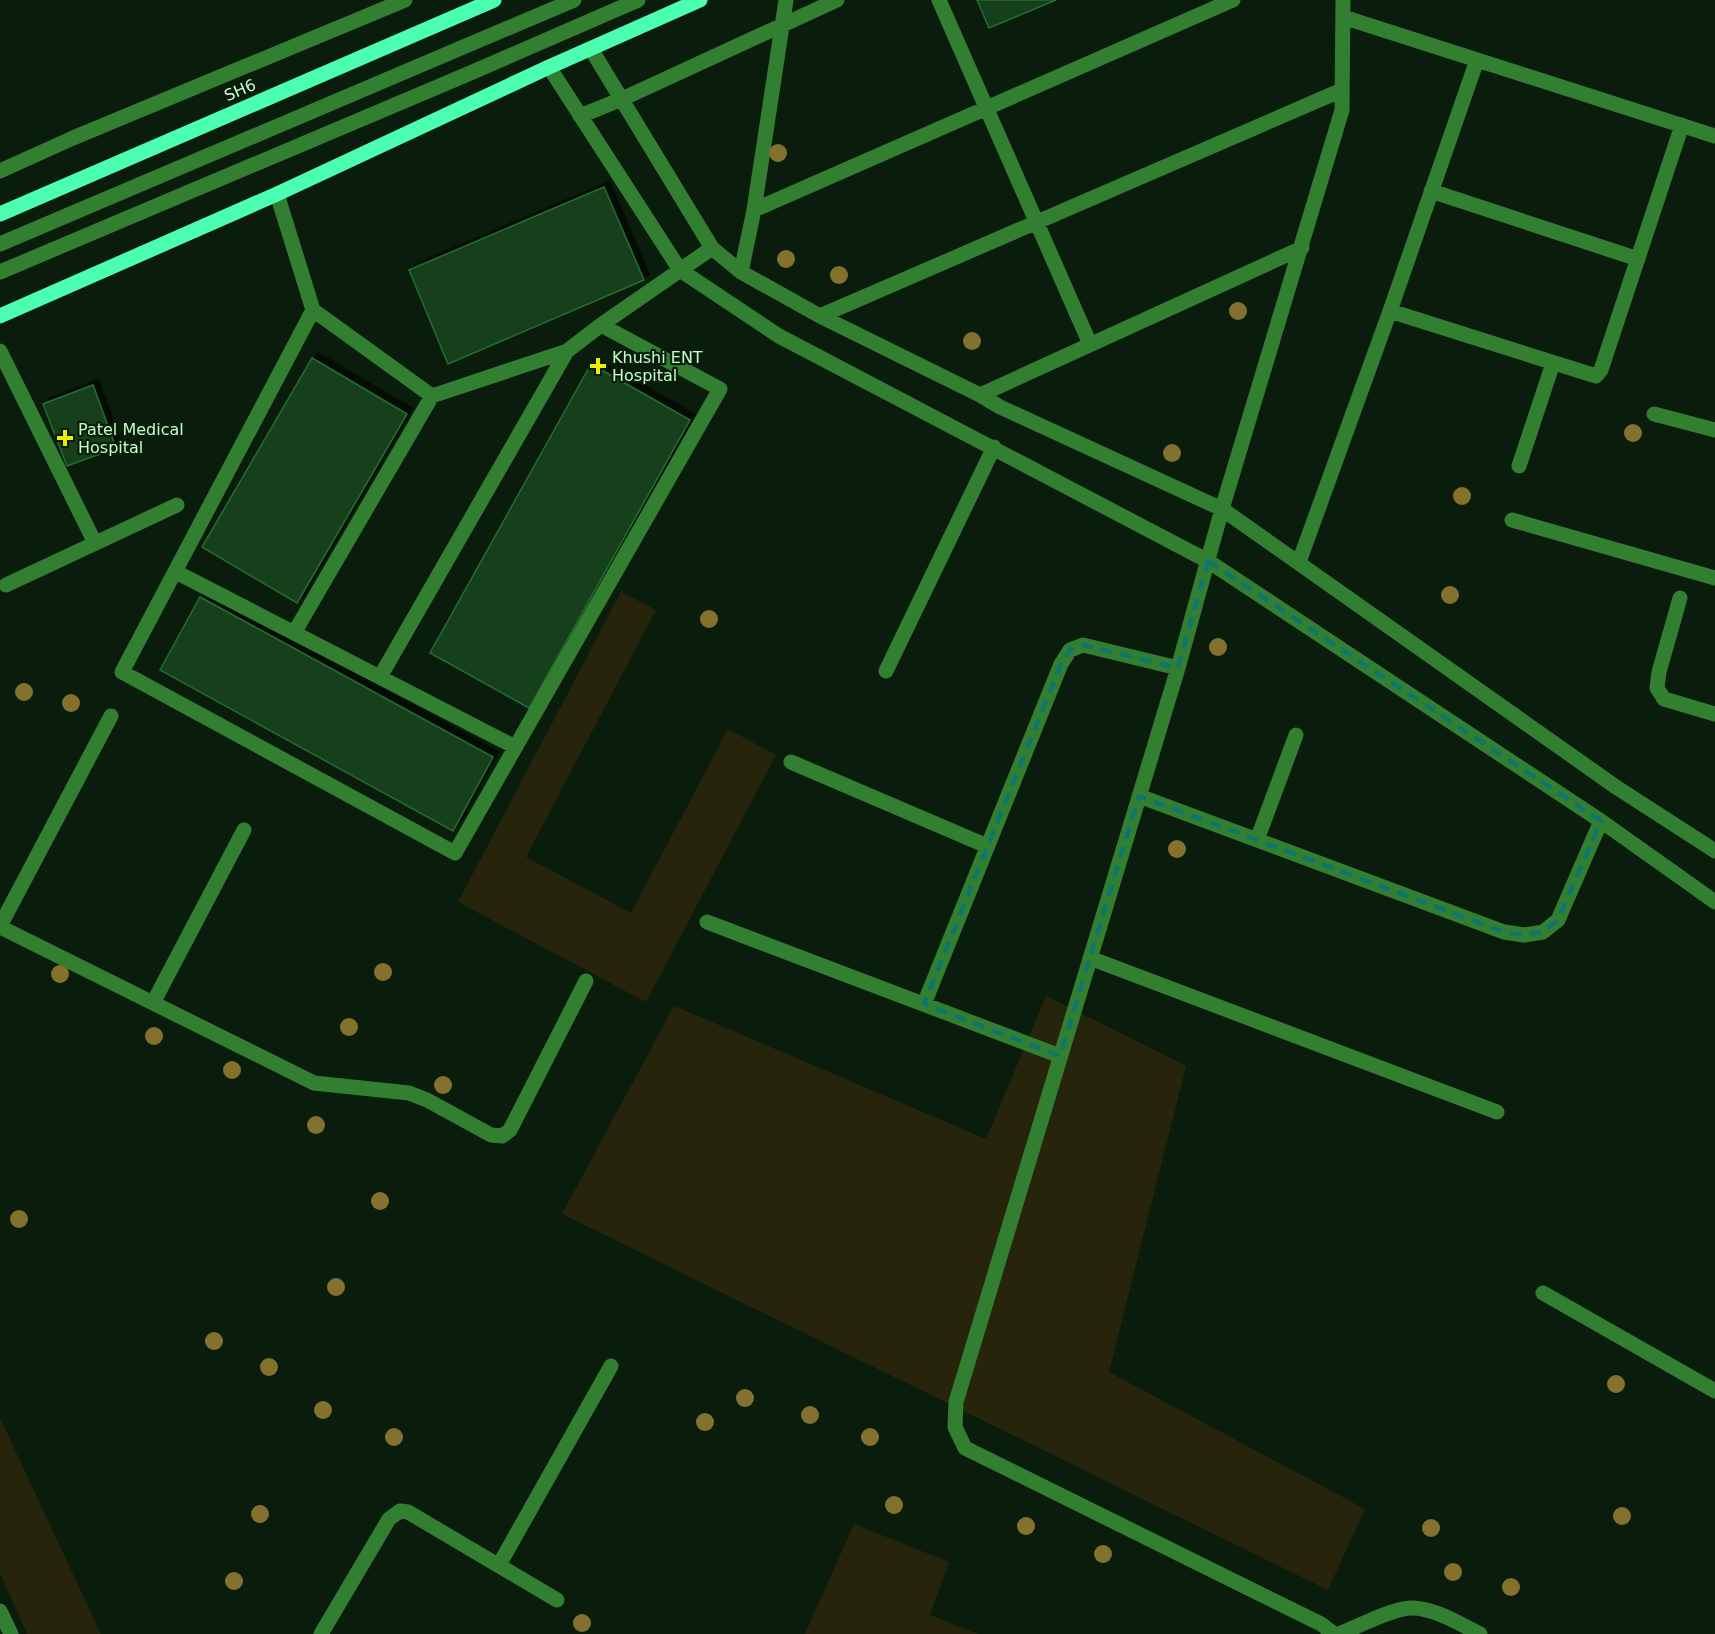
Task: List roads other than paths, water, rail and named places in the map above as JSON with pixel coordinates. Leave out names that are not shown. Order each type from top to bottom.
[{"type":"main road","name":"SH6","points":[[0,213],[473,3],[494,0]]},
{"type":"main road","points":[[0,316],[277,194],[549,67],[700,0]]},
{"type":"street","points":[[0,171],[73,138],[405,0]]},
{"type":"street","points":[[0,244],[574,0]]},
{"type":"street","points":[[0,272],[638,0]]},
{"type":"street","points":[[741,272],[754,210],[786,0]]},
{"type":"street","points":[[580,116],[837,0]]},
{"type":"street","points":[[939,0],[1090,344]]},
{"type":"street","points":[[754,210],[1233,0]]},
{"type":"street","points":[[1334,1634],[1321,1624],[965,1448],[955,1426],[956,1402],[1178,668],[1222,509],[1342,110],[1343,0]]},
{"type":"street","points":[[1343,17],[1715,135]]},
{"type":"street","points":[[591,49],[712,248],[741,272],[820,316],[980,394],[1010,412],[1222,509],[1616,787],[1715,851]]},
{"type":"street","points":[[1299,562],[1390,311],[1477,60]]},
{"type":"street","points":[[549,67],[680,270],[779,336],[1208,561],[1601,821],[1715,902]]},
{"type":"street","points":[[820,316],[1342,90]]},
{"type":"street","points":[[1390,311],[1596,376],[1601,370],[1682,124]]},
{"type":"street","points":[[1431,191],[1638,259]]},
{"type":"street","points":[[277,194],[313,310],[432,396]]},
{"type":"street","points":[[294,633],[432,396],[567,351],[712,248]]},
{"type":"street","points":[[980,394],[1302,248]]},
{"type":"street","points":[[313,310],[122,672],[455,853],[720,389],[601,325]]},
{"type":"street","points":[[0,351],[95,543]]},
{"type":"street","points":[[380,677],[567,351]]},
{"type":"street","points":[[1519,466],[1553,363]]},
{"type":"street","points":[[1654,414],[1715,430]]},
{"type":"street","points":[[886,671],[994,447]]},
{"type":"street","points":[[6,585],[177,505]]},
{"type":"street","points":[[1512,520],[1715,578]]},
{"type":"street","points":[[176,572],[515,747]]},
{"type":"street","points":[[1680,598],[1659,672],[1657,688],[1664,699],[1715,714]]},
{"type":"street","points":[[924,1004],[1061,664],[1070,650],[1083,645],[1178,668]]},
{"type":"street","points":[[111,716],[0,926],[314,1083],[409,1093],[427,1100],[491,1135],[502,1136],[510,1130],[586,981]]},
{"type":"street","points":[[1257,840],[1296,735]]},
{"type":"street","points":[[791,762],[987,846]]},
{"type":"street","points":[[1139,796],[1504,932],[1524,935],[1543,932],[1558,920],[1601,821]]},
{"type":"street","points":[[153,1003],[244,830]]},
{"type":"street","points":[[707,922],[1060,1056]]},
{"type":"street","points":[[1090,958],[1497,1112]]},
{"type":"street","points":[[1543,1293],[1715,1391]]},
{"type":"street","points":[[499,1565],[611,1366]]},
{"type":"street","points":[[321,1634],[389,1519],[400,1511],[408,1512],[556,1600]]},
{"type":"street","points":[[1339,1634],[1384,1615],[1410,1608],[1440,1614],[1480,1634]]},
{"type":"street","points":[[0,1611],[11,1634]]},
{"type":"place","name":"Khushi ENT Hospital","points":[[598,366]]},
{"type":"place","name":"Patel Medical Hospital","points":[[65,438]]}]
